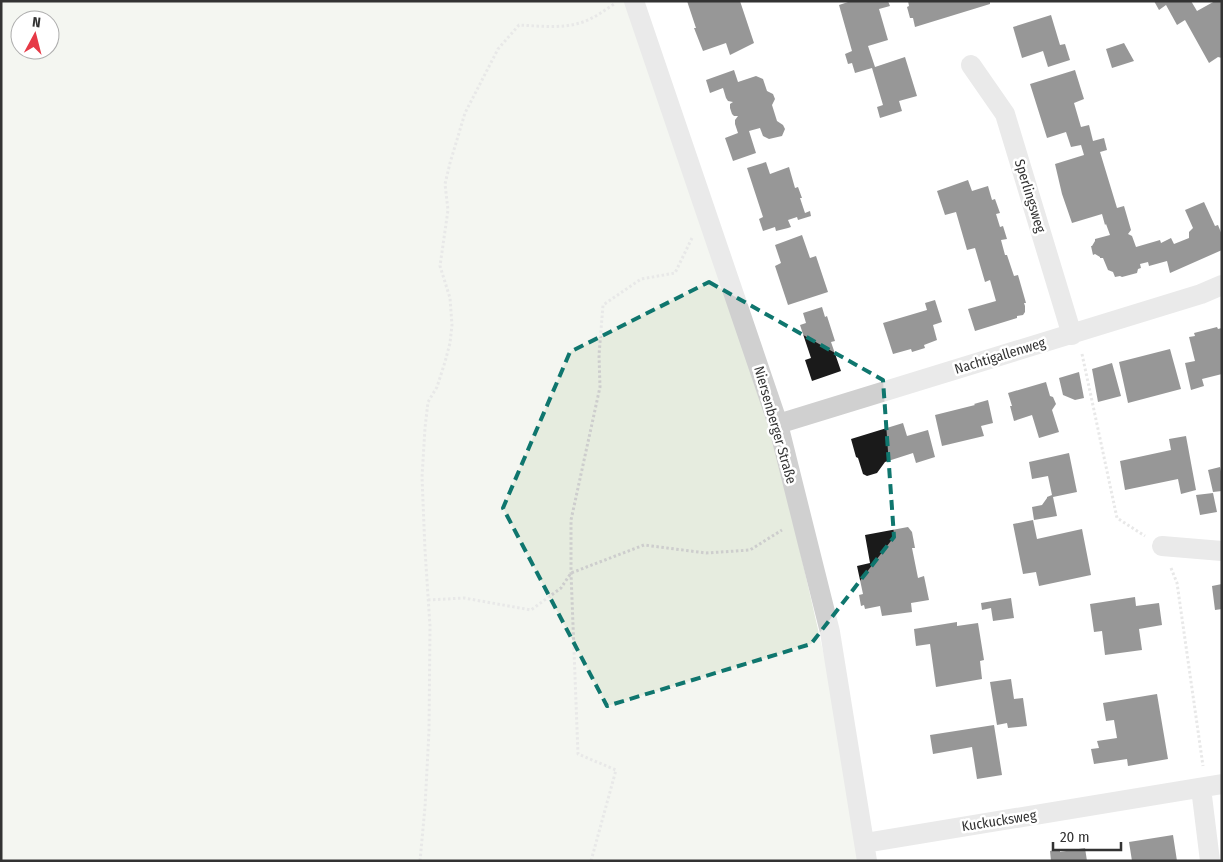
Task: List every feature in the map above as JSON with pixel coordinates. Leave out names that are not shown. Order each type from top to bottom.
[{"type":"street","name":"Niersenberger Straße","points":[[634,1],[778,424],[830,632],[866,852]]},
{"type":"street","name":"Sperlingsweg","points":[[971,65],[1005,114],[1075,334]]},
{"type":"street","name":"Nachtigallenweg","points":[[778,424],[1075,334],[1201,294],[1222,285]]},
{"type":"street","points":[[1162,546],[1222,551]]},
{"type":"street","points":[[1210,786],[1210,861]]},
{"type":"street","name":"Kuckucksweg","points":[[866,852],[1210,786]]},
{"type":"path","points":[[420,861],[429,730],[430,626],[424,550],[422,477],[428,402],[437,387],[450,343],[452,325],[450,298],[440,266],[448,210],[445,184],[465,113],[498,49],[519,25],[560,27],[582,22],[619,1]]},
{"type":"path","points":[[591,861],[616,770],[578,754],[571,573],[572,520],[600,387],[599,355],[603,305],[641,279],[675,273],[691,240],[702,203]]},
{"type":"path","points":[[1075,334],[1117,518],[1162,546],[1177,583],[1210,786]]},
{"type":"path","points":[[428,600],[464,598],[531,610],[560,588],[571,573],[644,545],[706,553],[750,550],[801,518]]},
{"type":"highlighted area","points":[[709,282],[883,380],[894,537],[811,644],[607,706],[503,508],[570,352]]},
{"type":"shaded area","points":[[1,1],[633,1],[773,433],[867,843],[869,861],[1,861]]},
{"type":"building","points":[[687,1],[740,1],[754,43],[730,55],[726,43],[703,51],[694,28],[696,28]]},
{"type":"building","points":[[851,1],[888,1],[890,6],[879,9],[888,40],[868,46],[875,67],[905,57],[917,96],[899,101],[902,111],[880,118],[877,107],[883,105],[872,68],[855,73],[852,63],[848,64],[845,54],[852,51],[839,5]]},
{"type":"building","points":[[908,1],[990,1],[990,4],[915,27],[907,7],[909,6]]},
{"type":"building","points":[[1154,1],[1191,1],[1197,11],[1215,1],[1222,1],[1222,58],[1218,57],[1209,63],[1185,20],[1177,25],[1166,5],[1159,10]]},
{"type":"building","points":[[1051,15],[1060,45],[1065,44],[1070,60],[1048,67],[1043,51],[1022,58],[1013,27]]},
{"type":"building","points":[[1124,43],[1134,61],[1112,68],[1106,49]]},
{"type":"building","points":[[734,70],[738,82],[756,76],[763,79],[767,91],[773,94],[775,99],[772,105],[777,121],[785,129],[782,136],[769,139],[763,136],[760,128],[749,131],[756,153],[733,161],[725,138],[738,133],[735,120],[738,116],[732,114],[730,104],[733,102],[728,101],[723,88],[710,93],[706,80]]},
{"type":"building","points":[[1075,70],[1084,99],[1074,103],[1081,127],[1089,125],[1093,141],[1104,138],[1107,150],[1100,152],[1117,208],[1124,206],[1131,230],[1128,234],[1132,236],[1136,247],[1160,240],[1161,243],[1171,238],[1174,244],[1189,238],[1189,232],[1193,228],[1185,210],[1204,202],[1215,226],[1218,225],[1222,235],[1222,250],[1170,273],[1167,261],[1149,266],[1148,262],[1140,264],[1141,268],[1138,269],[1137,273],[1122,277],[1115,277],[1113,272],[1108,270],[1103,258],[1095,254],[1093,255],[1091,246],[1095,239],[1110,235],[1102,214],[1072,223],[1062,194],[1055,164],[1084,155],[1081,145],[1071,147],[1066,132],[1047,138],[1030,84]]},
{"type":"building","points":[[766,162],[770,174],[789,167],[795,188],[798,187],[802,198],[800,198],[805,213],[810,211],[811,216],[798,220],[797,217],[788,220],[791,227],[788,228],[776,231],[775,227],[763,231],[759,219],[763,217],[747,168]]},
{"type":"building","points":[[968,180],[972,191],[988,186],[992,200],[995,199],[1000,213],[996,214],[1000,227],[1003,226],[1007,239],[1001,240],[1005,255],[1007,255],[1014,276],[1018,275],[1026,303],[1024,303],[1025,312],[1023,315],[975,331],[968,309],[996,301],[990,280],[985,282],[975,248],[967,250],[956,212],[945,215],[937,191]]},
{"type":"building","points":[[802,235],[810,258],[816,256],[828,292],[788,305],[775,266],[781,263],[775,245]]},
{"type":"building","points":[[935,300],[942,322],[933,325],[937,340],[924,345],[925,348],[912,352],[911,349],[893,354],[883,323],[927,310],[925,303]]},
{"type":"building","points":[[822,307],[835,341],[831,342],[841,371],[812,381],[805,360],[811,358],[800,325],[806,323],[803,313]]},
{"type":"building","points":[[1217,327],[1218,329],[1222,328],[1222,374],[1202,379],[1204,386],[1191,390],[1185,363],[1195,361],[1189,337],[1195,336],[1194,333]]},
{"type":"building","points":[[1170,349],[1181,389],[1128,403],[1119,362]]},
{"type":"building","points":[[1112,363],[1121,396],[1098,402],[1092,369]]},
{"type":"building","points":[[1079,372],[1084,398],[1075,400],[1063,395],[1059,378]]},
{"type":"building","points":[[1046,382],[1050,396],[1053,397],[1056,404],[1052,410],[1059,432],[1039,438],[1032,415],[1014,421],[1008,393]]},
{"type":"building","points":[[988,400],[993,423],[981,426],[984,436],[942,446],[935,415]]},
{"type":"building","points":[[903,423],[907,436],[928,430],[935,457],[916,463],[913,453],[885,462],[877,473],[867,476],[863,474],[851,439]]},
{"type":"building","points":[[1186,436],[1196,490],[1181,494],[1178,479],[1125,490],[1120,461],[1171,450],[1169,439]]},
{"type":"building","points":[[1069,453],[1077,492],[1053,497],[1057,516],[1034,520],[1032,507],[1042,505],[1047,497],[1052,495],[1048,476],[1032,479],[1029,462]]},
{"type":"building","points":[[1220,467],[1222,491],[1213,492],[1208,470]]},
{"type":"building","points":[[1213,493],[1217,512],[1200,515],[1196,495]]},
{"type":"building","points":[[1033,520],[1037,539],[1082,529],[1091,575],[1039,586],[1036,572],[1023,574],[1013,524]]},
{"type":"building","points":[[908,527],[912,532],[915,548],[912,548],[918,578],[924,576],[929,600],[911,603],[912,612],[882,616],[880,606],[865,609],[864,605],[861,606],[859,595],[863,594],[857,566],[870,563],[865,535]]},
{"type":"building","points":[[1222,584],[1222,609],[1215,610],[1212,586]]},
{"type":"building","points":[[1135,597],[1136,606],[1159,603],[1162,625],[1139,629],[1142,650],[1105,655],[1102,631],[1094,632],[1090,604]]},
{"type":"building","points":[[1011,598],[1014,618],[993,621],[991,608],[982,610],[981,603]]},
{"type":"building","points":[[957,622],[957,626],[978,623],[984,660],[980,661],[982,679],[936,687],[930,644],[916,646],[914,629]]},
{"type":"building","points":[[1011,679],[1014,699],[1023,698],[1027,726],[1008,728],[1007,723],[997,725],[990,682]]},
{"type":"building","points":[[1157,694],[1168,759],[1128,766],[1127,759],[1094,764],[1091,749],[1099,748],[1097,741],[1117,738],[1114,720],[1106,721],[1103,703]]},
{"type":"building","points":[[994,725],[1002,775],[977,779],[972,747],[933,754],[930,735]]},
{"type":"building","points":[[1173,835],[1177,861],[1132,861],[1129,842]]},
{"type":"building","points":[[1085,848],[1087,861],[1051,861],[1050,851],[1060,849],[1060,852]]}]
